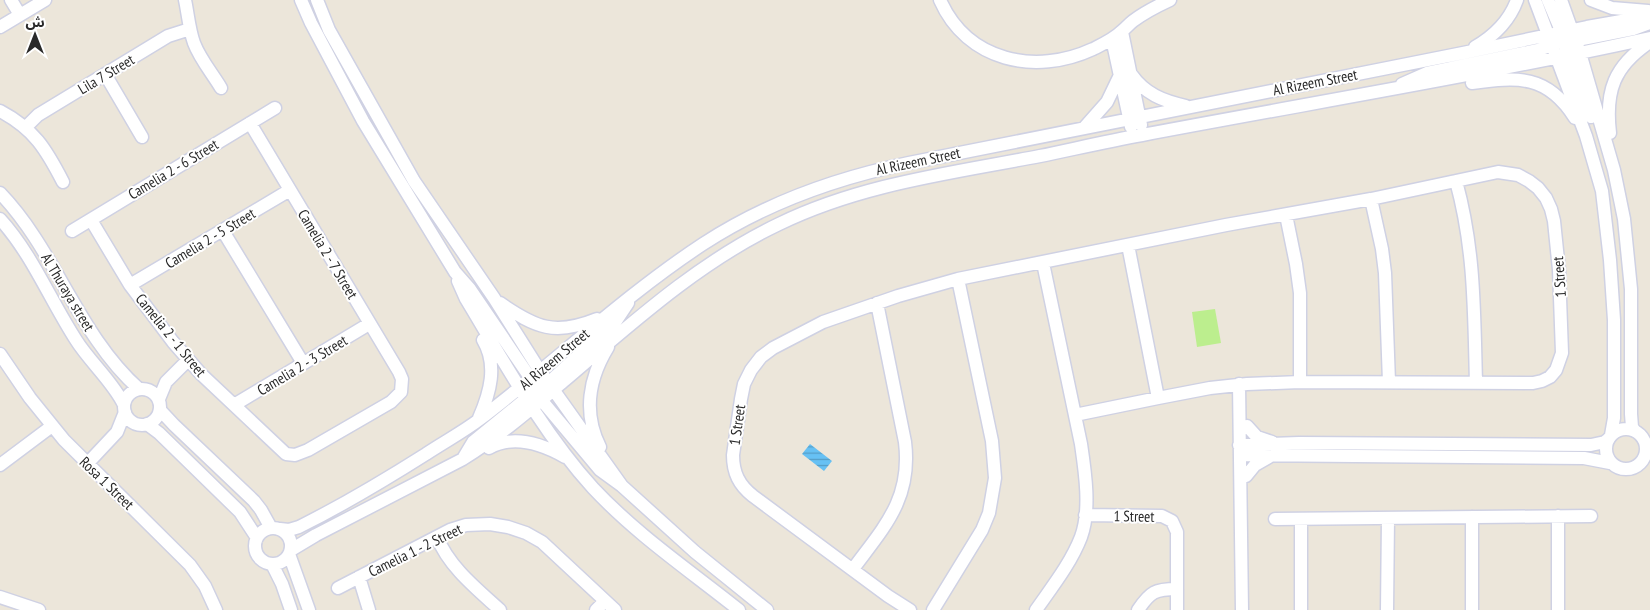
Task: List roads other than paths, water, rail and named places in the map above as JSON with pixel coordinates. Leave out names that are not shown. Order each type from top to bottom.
[{"type":"street","points":[[11,0],[20,15]]},
{"type":"street","points":[[0,27],[45,0]]},
{"type":"street","points":[[185,0],[190,29],[197,50],[221,88]]},
{"type":"street","points":[[301,0],[311,23],[363,121],[455,272],[470,289],[537,390],[600,470],[622,486],[695,552],[767,610]]},
{"type":"street","points":[[317,0],[338,46],[414,181],[494,298],[570,459],[592,486],[627,521],[739,610]]},
{"type":"street","points":[[940,0],[951,20],[966,36],[984,49],[1004,58],[1035,62],[1057,61],[1087,52],[1117,35],[1142,15],[1170,0]]},
{"type":"street","points":[[1463,53],[1497,32],[1517,0]]},
{"type":"street","points":[[1535,0],[1564,43]]},
{"type":"street","points":[[1548,0],[1597,134],[1608,147],[1616,179],[1630,263],[1631,414],[1634,431]]},
{"type":"street","points":[[1560,0],[1564,43],[1586,136],[1599,177],[1604,204],[1614,320],[1614,418],[1606,454],[1610,463]]},
{"type":"street","points":[[1591,0],[1612,8],[1650,12]]},
{"type":"street","name":"Al Rizeem Street","points":[[275,528],[294,529],[362,494],[478,420],[537,390],[612,340],[712,262],[768,229],[820,206],[890,185],[1138,135],[1454,79],[1650,16]]},
{"type":"street","points":[[1391,90],[1411,78],[1428,73],[1633,29],[1650,23]]},
{"type":"street","name":"Lila 7 Street","points":[[26,126],[38,115],[172,34],[190,29]]},
{"type":"street","points":[[1117,35],[1138,135]]},
{"type":"street","points":[[1608,147],[1610,140],[1608,104],[1612,86],[1626,62],[1650,40]]},
{"type":"street","name":"Al Rizeem Street","points":[[537,390],[605,316],[680,260],[725,231],[775,205],[818,187],[878,169],[1463,53],[1564,43],[1650,40]]},
{"type":"street","points":[[105,74],[142,137]]},
{"type":"street","points":[[1125,74],[1154,96],[1167,102],[1191,107]]},
{"type":"street","points":[[1084,128],[1107,102],[1125,74]]},
{"type":"street","points":[[1454,79],[1464,83],[1518,79],[1541,85],[1562,101],[1586,136]]},
{"type":"street","name":"Camelia 2 - 6 Street","points":[[72,231],[275,108]]},
{"type":"street","points":[[0,111],[26,126],[49,155],[64,182]]},
{"type":"street","name":"Camelia 2 - 7 Street","points":[[250,123],[399,372],[403,386],[401,392],[391,402],[308,450],[291,455]]},
{"type":"street","name":"1 Street","points":[[910,610],[888,596],[746,490],[735,474],[733,455],[744,384],[751,370],[773,348],[823,322],[877,303],[958,279],[1371,200],[1498,172],[1518,176],[1529,181],[1542,193],[1551,209],[1557,245],[1563,344],[1560,362],[1556,370],[1542,382],[1533,384],[1300,382],[1243,384],[1158,398],[1075,415]]},
{"type":"street","points":[[1456,181],[1465,217],[1473,271],[1476,383]]},
{"type":"street","name":"Camelia 2 - 5 Street","points":[[130,285],[290,190]]},
{"type":"street","name":"Al Thuraya street","points":[[0,193],[32,231],[97,340],[124,376],[143,389]]},
{"type":"street","points":[[1371,200],[1382,248],[1388,298],[1389,382]]},
{"type":"street","points":[[1286,215],[1300,293],[1300,382]]},
{"type":"street","name":"Al Thuraya street","points":[[0,219],[18,241],[76,341],[118,394],[125,408]]},
{"type":"street","name":"Camelia 2 - 1 Street","points":[[91,220],[130,285],[188,360],[282,451],[291,455]]},
{"type":"street","points":[[223,231],[303,364]]},
{"type":"street","points":[[1128,245],[1158,398]]},
{"type":"street","points":[[1036,610],[1073,554],[1082,535],[1085,515],[1084,467],[1043,263]]},
{"type":"street","points":[[455,272],[455,287],[458,298],[485,343],[491,360],[489,395],[478,420]]},
{"type":"street","points":[[933,610],[982,530],[989,514],[995,478],[992,440],[958,279]]},
{"type":"street","points":[[463,459],[473,442],[537,390],[616,321],[632,296]]},
{"type":"street","points":[[494,298],[526,320],[548,328],[577,327],[605,316]]},
{"type":"street","points":[[853,569],[894,511],[903,489],[907,464],[905,442],[877,303]]},
{"type":"street","points":[[1614,320],[1631,320]]},
{"type":"street","name":"Camelia 2 - 3 Street","points":[[234,406],[370,324]]},
{"type":"street","points":[[612,340],[595,374],[589,407],[591,424],[596,440],[616,472],[622,486]]},
{"type":"street","name":"Rosa 1 Street","points":[[0,354],[24,391],[52,426],[87,464],[184,557],[204,586],[216,610]]},
{"type":"street","points":[[87,464],[117,432],[129,395],[166,382],[188,360]]},
{"type":"street","points":[[1614,360],[1631,361]]},
{"type":"street","points":[[117,432],[154,420],[166,382]]},
{"type":"street","points":[[1242,610],[1242,529],[1245,519],[1246,476],[1243,450],[1247,426],[1243,384]]},
{"type":"street","points":[[1242,529],[1239,520],[1243,450],[1243,384]]},
{"type":"street","points":[[143,389],[154,393],[174,424],[254,501],[275,528],[289,537],[290,552],[309,610]]},
{"type":"street","points":[[125,408],[128,418],[159,433],[240,512],[257,538]]},
{"type":"street","points":[[0,466],[52,426]]},
{"type":"street","points":[[1247,426],[1261,439],[1279,444]]},
{"type":"street","points":[[1625,429],[1634,431],[1647,442],[1646,460],[1636,467],[1627,470],[1618,468],[1610,463],[1584,458],[1273,456],[1243,450],[1279,444],[1591,444],[1605,442],[1615,432],[1625,429]]},
{"type":"street","points":[[275,528],[263,531],[257,538],[255,546],[257,555],[263,561],[272,564],[280,562],[290,552],[344,521],[463,459],[472,457],[504,442],[530,442],[570,459]]},
{"type":"street","points":[[1246,476],[1255,465],[1273,456]]},
{"type":"street","points":[[362,494],[369,508]]},
{"type":"street","points":[[337,507],[344,521]]},
{"type":"street","name":"1 Street","points":[[1085,515],[1162,516],[1172,521],[1177,532],[1177,610]]},
{"type":"street","points":[[1558,516],[1558,610]]},
{"type":"street","points":[[1275,519],[1590,516]]},
{"type":"street","points":[[1472,517],[1472,610]]},
{"type":"street","points":[[1387,610],[1388,518]]},
{"type":"street","points":[[1301,519],[1301,610]]},
{"type":"street","name":"Camelia 1 - 2 Street","points":[[338,588],[450,530],[476,524],[501,525],[526,533],[542,542],[600,605],[614,610]]},
{"type":"street","points":[[437,537],[444,552],[453,564],[500,610]]},
{"type":"street","points":[[272,564],[282,584],[291,610]]},
{"type":"street","points":[[359,577],[369,610]]},
{"type":"street","points":[[1138,610],[1152,593],[1160,590],[1177,589]]},
{"type":"street","points":[[0,597],[39,610]]},
{"type":"water","points":[[810,444],[832,461],[824,471],[802,454]]}]
